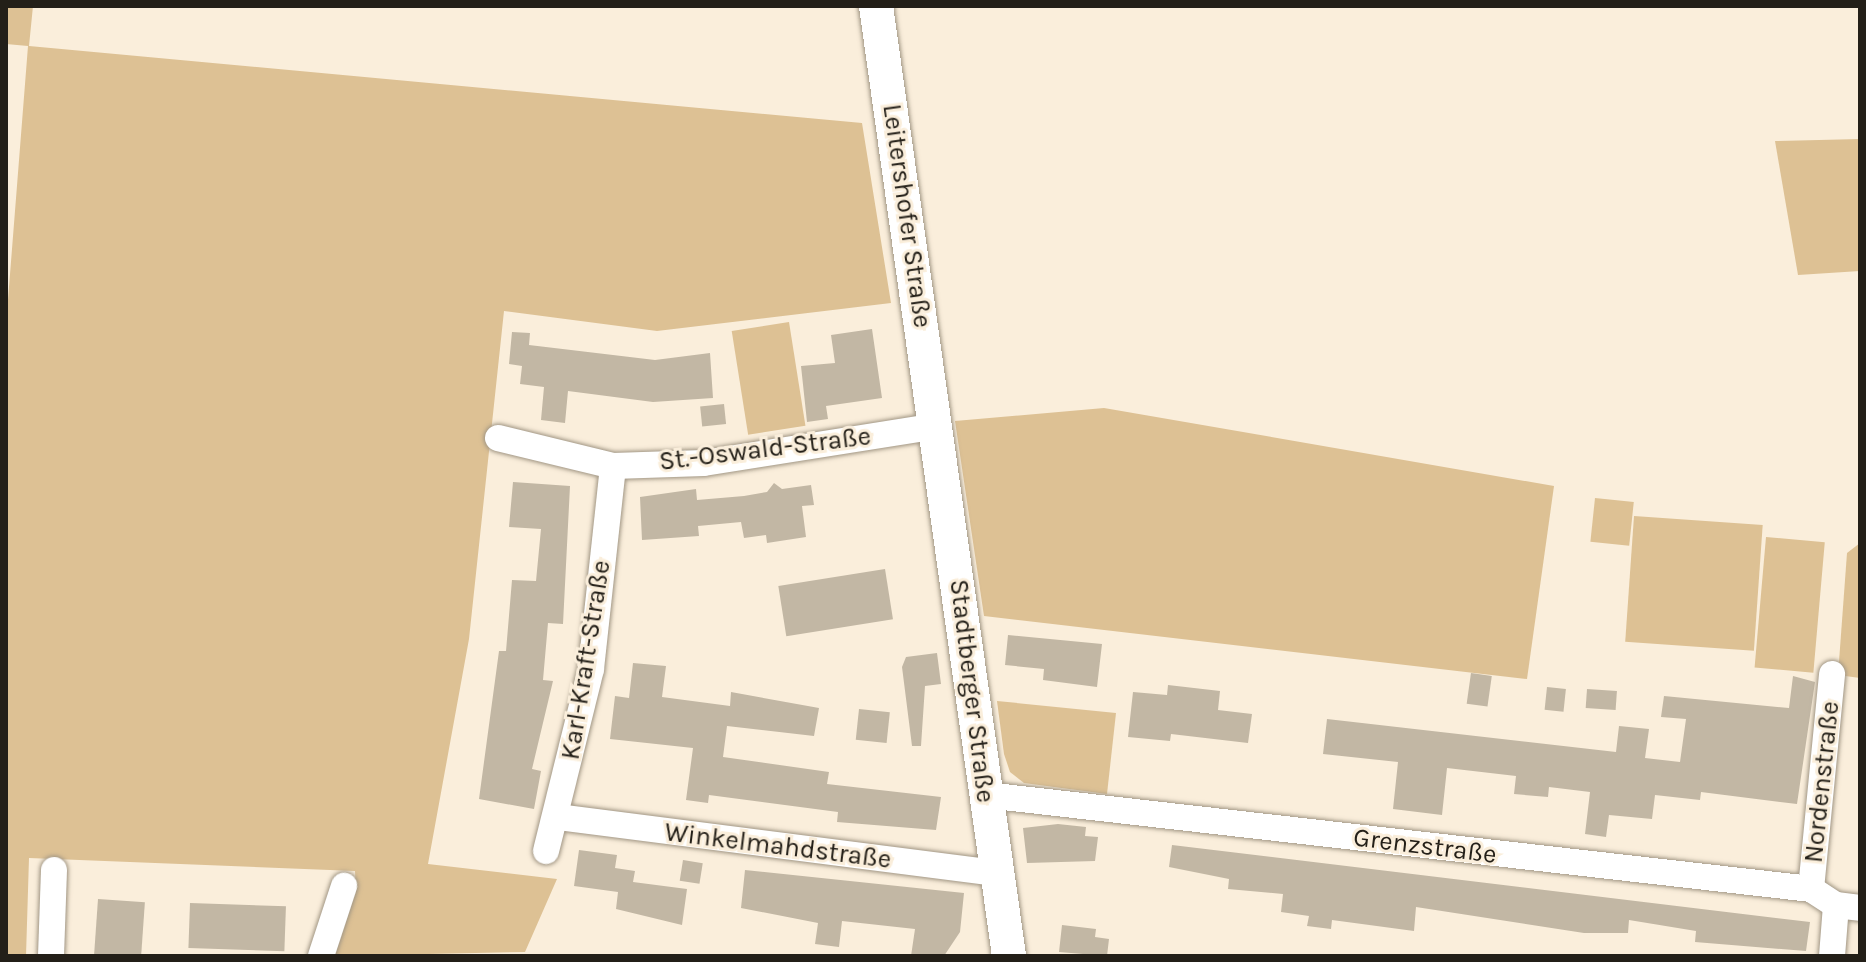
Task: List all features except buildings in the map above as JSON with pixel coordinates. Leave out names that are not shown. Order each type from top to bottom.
[{"type":"street","name":"Leitershofer Straße","points":[[876,6],[938,426]]},
{"type":"street","name":"St.-Oswald-Straße","points":[[498,438],[613,466],[704,463],[938,426]]},
{"type":"street","name":"Stadtberger Straße","points":[[938,426],[1009,956]]},
{"type":"street","name":"Karl-Kraft-Straße","points":[[546,851],[558,817],[591,669],[613,466]]},
{"type":"street","name":"Nordenstraße","points":[[1811,889],[1832,674]]},
{"type":"street","name":"Grenzstraße","points":[[986,795],[1811,889],[1848,907]]},
{"type":"street","name":"Winkelmahdstraße","points":[[558,817],[997,873]]},
{"type":"street","points":[[51,956],[54,870]]},
{"type":"street","points":[[321,956],[344,886]]},
{"type":"street","points":[[1832,956],[1848,907]]},
{"type":"shaded area","points":[[6,6],[33,6],[29,46],[862,123],[891,303],[657,331],[504,311],[469,639],[428,864],[557,879],[525,952],[335,956],[356,892],[355,871],[29,858],[26,956],[6,956],[6,325],[28,46],[6,44]]},
{"type":"shaded area","points":[[1860,139],[1860,271],[1798,275],[1775,141]]},
{"type":"shaded area","points":[[789,322],[805,426],[748,435],[732,331]]},
{"type":"shaded area","points":[[1104,408],[1554,486],[1527,679],[984,616],[955,421]]},
{"type":"shaded area","points":[[1595,498],[1634,502],[1629,546],[1590,542]]},
{"type":"shaded area","points":[[1634,516],[1763,525],[1754,651],[1625,642]]},
{"type":"shaded area","points":[[1766,537],[1825,542],[1813,673],[1755,668]]},
{"type":"shaded area","points":[[1860,543],[1860,678],[1838,675],[1847,553]]},
{"type":"shaded area","points":[[997,701],[1116,713],[1107,794],[1024,783],[1010,772],[1004,754]]}]
